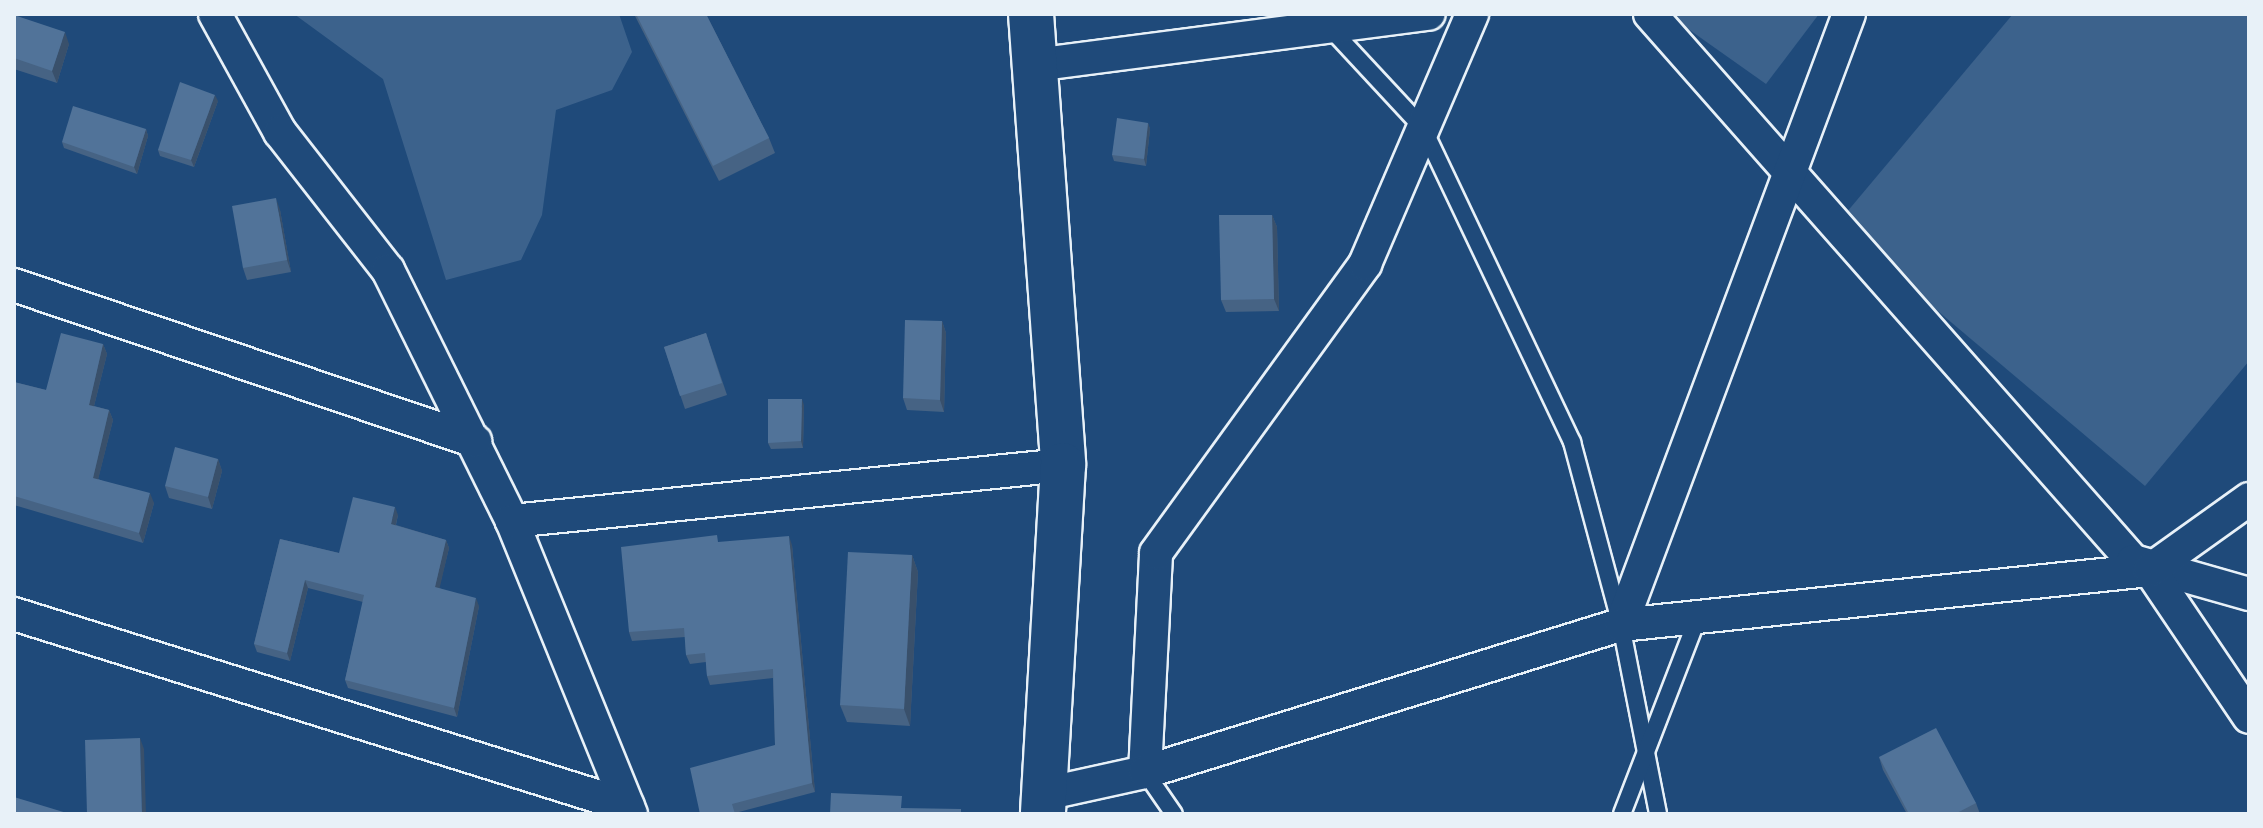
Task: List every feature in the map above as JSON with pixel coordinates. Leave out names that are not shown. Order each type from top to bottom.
[{"type":"main road","points":[[1031,14],[1063,465],[1044,804]]},
{"type":"street","points":[[215,14],[280,132],[388,270],[512,521],[629,810]]},
{"type":"street","points":[[1034,65],[1429,14]]},
{"type":"street","points":[[1145,772],[1156,553],[1365,264],[1472,14]]},
{"type":"street","points":[[1650,14],[2133,561],[2150,570],[2249,594]]},
{"type":"street","points":[[1621,625],[1849,14]]},
{"type":"street","points":[[14,285],[475,441]]},
{"type":"street","points":[[512,521],[1063,465]]},
{"type":"street","points":[[1044,804],[1621,625],[1697,620],[2150,570],[2249,499]]},
{"type":"street","points":[[2150,570],[2249,717]]},
{"type":"street","points":[[14,614],[629,810]]},
{"type":"lane","points":[[1329,27],[1423,128],[1572,442],[1621,625],[1658,814]]},
{"type":"lane","points":[[1622,814],[1645,745],[1697,620]]},
{"type":"lane","points":[[1145,772],[1174,814]]},
{"type":"shaded area","points":[[294,14],[619,14],[632,52],[612,90],[556,110],[542,215],[521,260],[446,280],[383,79]]},
{"type":"shaded area","points":[[1667,14],[1819,14],[1766,84]]},
{"type":"shaded area","points":[[2013,14],[2249,14],[2249,361],[2145,486],[1836,225]]},
{"type":"building","points":[[636,14],[706,14],[769,138],[713,166]]},
{"type":"building","points":[[14,15],[65,32],[52,71],[14,58]]},
{"type":"building","points":[[180,82],[215,95],[191,160],[158,150]]},
{"type":"building","points":[[73,106],[146,129],[134,167],[62,142]]},
{"type":"building","points":[[1117,118],[1148,123],[1144,159],[1112,155]]},
{"type":"building","points":[[276,198],[287,260],[243,268],[232,206]]},
{"type":"building","points":[[1219,215],[1272,215],[1274,299],[1221,300]]},
{"type":"building","points":[[905,320],[942,321],[940,400],[903,398]]},
{"type":"building","points":[[61,333],[103,344],[89,405],[109,410],[93,478],[150,493],[139,533],[14,496],[14,382],[46,390]]},
{"type":"building","points":[[706,333],[722,383],[680,396],[664,347]]},
{"type":"building","points":[[768,399],[802,399],[801,441],[768,443]]},
{"type":"building","points":[[175,447],[218,459],[208,497],[165,486]]},
{"type":"building","points":[[353,497],[395,507],[391,524],[446,540],[435,587],[476,598],[454,708],[345,680],[364,595],[305,580],[287,653],[254,644],[280,539],[339,553]]},
{"type":"building","points":[[717,535],[718,542],[789,536],[812,783],[732,804],[735,814],[700,814],[690,768],[775,745],[773,669],[707,676],[705,653],[686,655],[684,628],[629,632],[621,547]]},
{"type":"building","points":[[848,552],[912,555],[904,709],[840,705]]},
{"type":"building","points":[[1936,728],[1976,803],[1955,814],[1909,814],[1879,757]]},
{"type":"building","points":[[140,738],[142,814],[87,814],[85,740]]},
{"type":"building","points":[[831,793],[902,796],[901,808],[961,809],[961,814],[830,814]]},
{"type":"building","points":[[14,797],[70,814],[14,814]]}]
